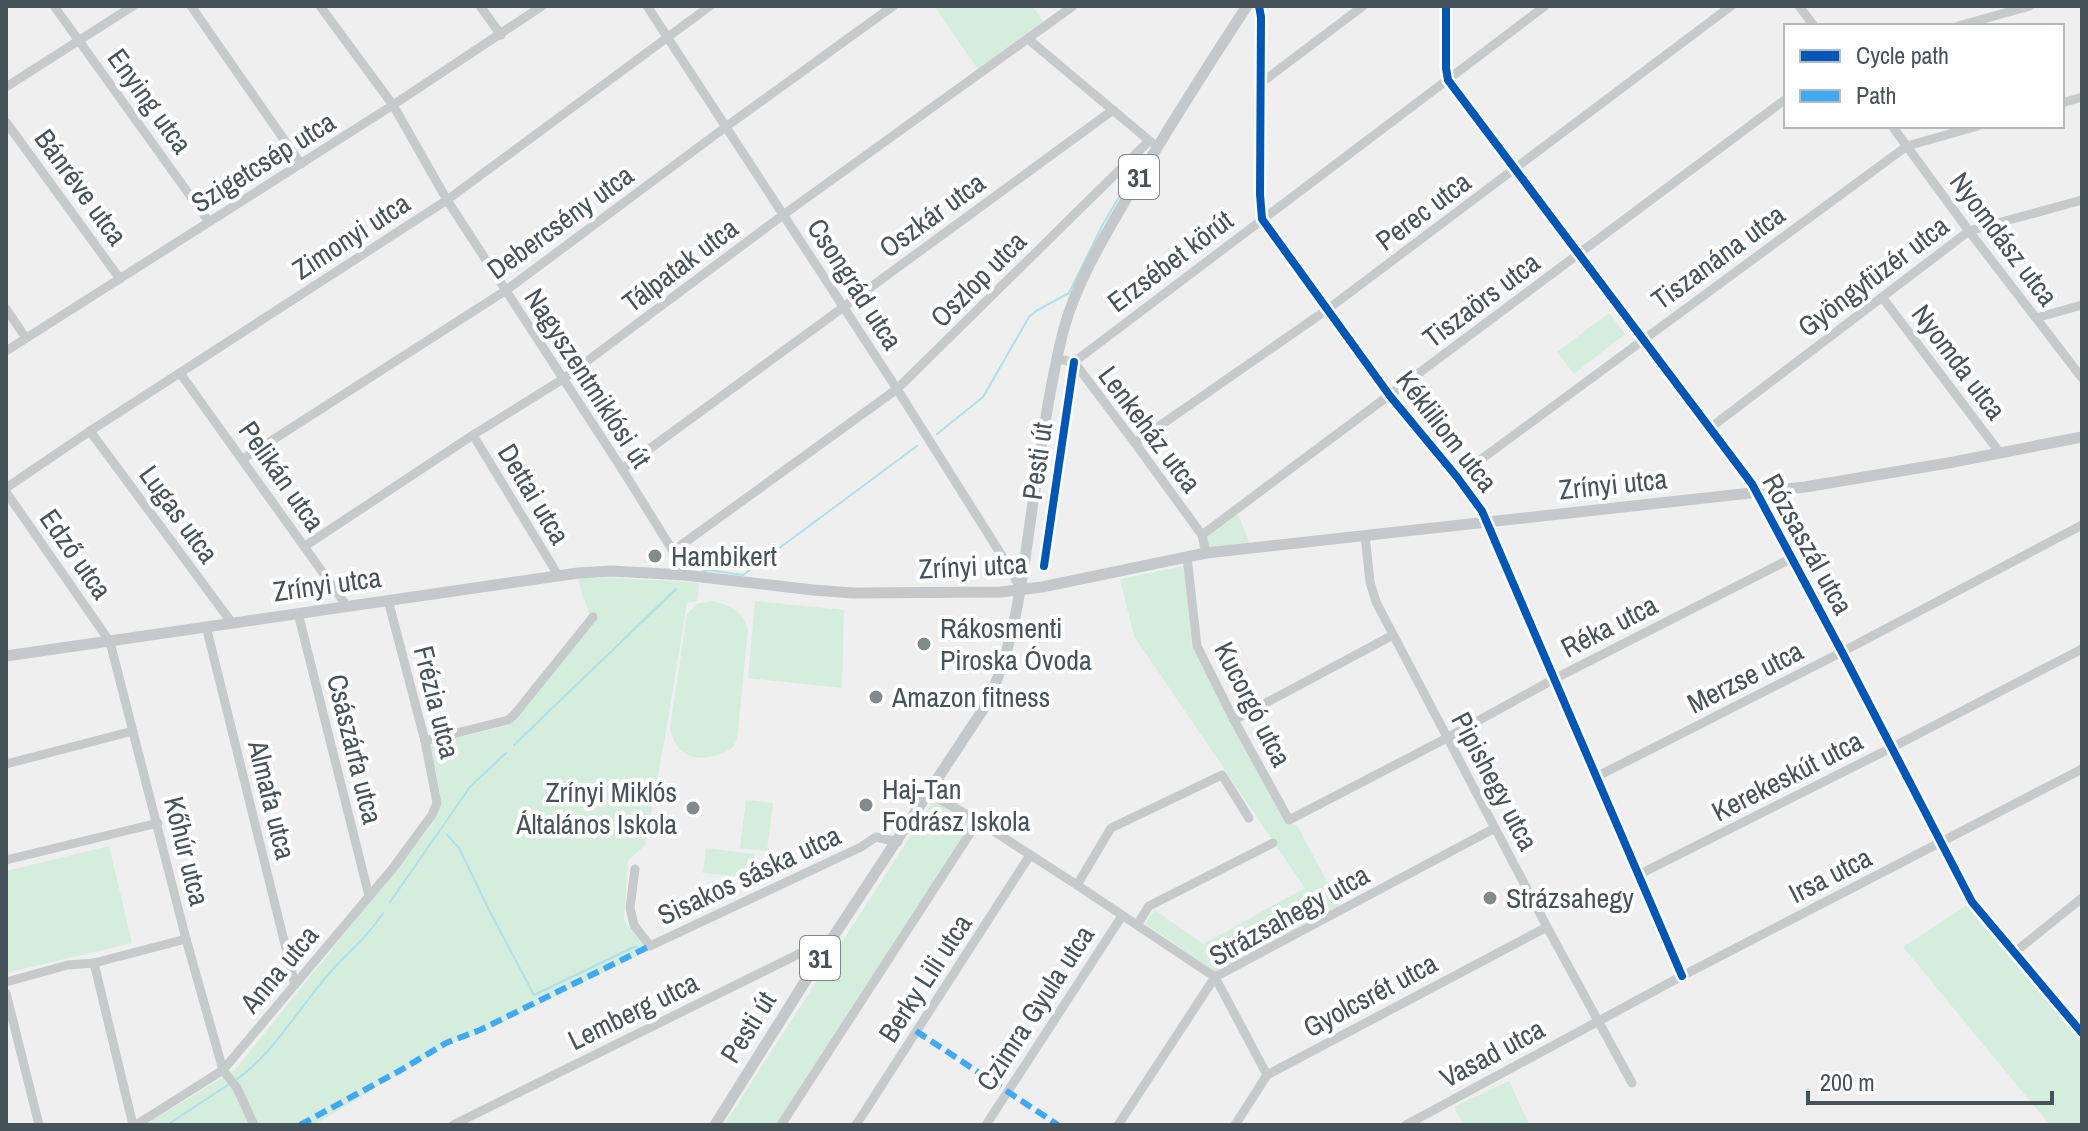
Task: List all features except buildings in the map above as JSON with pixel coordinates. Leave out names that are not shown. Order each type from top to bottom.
[{"type":"main road","name":"Pesti út","points":[[715,1125],[833,937],[986,705],[1006,654],[1021,590],[1057,359],[1076,294],[1153,144],[1247,6]]},
{"type":"main road","name":"Zrínyi utca","points":[[6,656],[558,575],[611,571],[864,593],[1021,590],[1206,553],[1757,492],[1852,479],[2082,437]]},
{"type":"street","name":"Enying utca","points":[[54,6],[209,222]]},
{"type":"street","points":[[6,87],[133,6]]},
{"type":"street","points":[[191,6],[301,164]]},
{"type":"street","name":"Nagyszentmiklósi út","points":[[320,6],[393,105],[447,200],[622,469],[673,551],[684,575]]},
{"type":"street","points":[[480,6],[501,35]]},
{"type":"street","name":"Szigetcsép utca","points":[[6,351],[393,105],[542,6]]},
{"type":"street","name":"Csongrád utca","points":[[647,6],[897,389],[1021,590]]},
{"type":"street","name":"Zimonyi utca","points":[[6,490],[90,431],[447,200],[710,6]]},
{"type":"street","name":"Debercsény utca","points":[[243,459],[505,291],[893,6]]},
{"type":"street","name":"Tálpatak utca","points":[[305,546],[563,379],[783,215],[1073,6]]},
{"type":"street","points":[[1259,6],[1262,219]]},
{"type":"street","points":[[1261,83],[1363,6]]},
{"type":"street","points":[[1446,6],[1448,80]]},
{"type":"street","name":"Erzsébet körút","points":[[1074,362],[1545,6]]},
{"type":"street","name":"Perec utca","points":[[1135,443],[1328,309],[1731,6]]},
{"type":"street","points":[[1799,6],[1812,24]]},
{"type":"street","points":[[1965,24],[2030,6]]},
{"type":"street","points":[[1028,39],[1153,144]]},
{"type":"street","name":"Rózsaszál utca","points":[[1448,80],[1757,492],[1972,902],[2080,1026]]},
{"type":"street","name":"Tiszaörs utca","points":[[1202,535],[1784,101]]},
{"type":"street","name":"Oszkár utca","points":[[622,469],[1113,110]]},
{"type":"street","name":"Bánréve utca","points":[[6,122],[120,279]]},
{"type":"street","name":"Nyomdász utca","points":[[1894,128],[2082,378]]},
{"type":"street","name":"Tiszanána utca","points":[[1457,477],[1907,146],[1971,128]]},
{"type":"street","name":"Oszlop utca","points":[[673,551],[897,389],[1153,144]]},
{"type":"street","name":"Gyöngyfüzér utca","points":[[1710,428],[1969,231],[2082,200]]},
{"type":"street","name":"Kékliliom utca","points":[[1262,219],[1390,396],[1482,511],[1682,976]]},
{"type":"street","name":"Nyomda utca","points":[[1882,297],[2000,453]]},
{"type":"street","points":[[2036,318],[2082,305]]},
{"type":"street","points":[[6,309],[26,338]]},
{"type":"street","name":"Lenkeház utca","points":[[1057,359],[1074,362],[1202,535]]},
{"type":"street","name":"Pesti út","points":[[1044,566],[1074,362]]},
{"type":"street","name":"Pelikán utca","points":[[180,373],[346,605]]},
{"type":"street","name":"Lugas utca","points":[[90,431],[232,623]]},
{"type":"street","name":"Dettai utca","points":[[473,435],[558,575]]},
{"type":"street","name":"Edző utca","points":[[6,490],[110,642]]},
{"type":"street","name":"Merzse utca","points":[[1596,777],[2082,525]]},
{"type":"street","points":[[1202,535],[1206,553]]},
{"type":"street","name":"Pipishegy utca","points":[[1365,535],[1373,593],[1393,635],[1632,1083]]},
{"type":"street","name":"Kucorgó utca","points":[[1187,557],[1197,646],[1289,820]]},
{"type":"street","name":"Réka utca","points":[[1289,820],[1554,679],[1792,558]]},
{"type":"street","name":"Frézia utca","points":[[388,600],[425,741],[437,803],[432,815]]},
{"type":"street","name":"Császárfa utca","points":[[298,613],[369,896]]},
{"type":"street","points":[[425,741],[508,720],[593,617]]},
{"type":"street","name":"Almafa utca","points":[[206,626],[295,985]]},
{"type":"street","points":[[1234,720],[1393,635]]},
{"type":"street","name":"Kőhúr utca","points":[[110,642],[186,939],[224,1071],[237,1088],[254,1125]]},
{"type":"street","name":"Kerekeskút utca","points":[[1638,875],[2082,649]]},
{"type":"street","points":[[6,764],[133,731]]},
{"type":"street","name":"Irsa utca","points":[[1599,1021],[2082,769]]},
{"type":"street","points":[[1077,885],[1111,828],[1222,775],[1249,818]]},
{"type":"street","points":[[929,793],[978,821],[1215,977],[1267,1075]]},
{"type":"street","name":"Anna utca","points":[[134,1125],[224,1071],[432,815]]},
{"type":"street","name":"Berky Lili utca","points":[[781,1125],[978,821]]},
{"type":"street","points":[[6,860],[158,823]]},
{"type":"street","name":"Strázsahegy utca","points":[[1118,1125],[1215,977],[1495,828]]},
{"type":"street","name":"Sisakos sáska utca","points":[[635,869],[630,908],[634,925],[650,946],[861,847],[876,837],[898,842]]},
{"type":"street","points":[[1137,925],[1149,906],[1273,843]]},
{"type":"street","name":"Berky Lili utca","points":[[856,1125],[1030,855]]},
{"type":"street","points":[[2015,952],[2082,898]]},
{"type":"street","name":"Czimra Gyula utca","points":[[986,1125],[1122,916]]},
{"type":"street","name":"Gyolcsrét utca","points":[[1235,1125],[1267,1075],[1547,927]]},
{"type":"street","name":"Lemberg utca","points":[[453,1125],[833,937]]},
{"type":"street","points":[[6,982],[186,939]]},
{"type":"street","points":[[94,963],[134,1125]]},
{"type":"street","points":[[6,993],[39,1125]]},
{"type":"street","name":"Vasad utca","points":[[1406,1125],[1599,1021]]},
{"type":"green space","points":[[934,6],[1032,6],[1044,22],[978,69]]},
{"type":"green space","points":[[1609,313],[1625,334],[1574,374],[1557,352]]},
{"type":"green space","points":[[1238,514],[1250,544],[1210,550],[1206,537]]},
{"type":"green space","points":[[1184,566],[1192,647],[1285,821],[1298,827],[1340,906],[1215,972],[1145,923],[1155,910],[1203,944],[1305,888],[1134,636],[1120,579]]},
{"type":"green space","points":[[577,578],[699,583],[697,601],[687,603],[645,845],[628,861],[624,920],[647,951],[479,1034],[447,1045],[314,1125],[145,1125],[235,1070],[432,825],[440,797],[429,750],[432,744],[509,725],[597,618],[589,613]]},
{"type":"green space","points":[[712,601],[735,610],[748,630],[736,742],[732,748],[716,756],[698,758],[680,749],[670,729],[687,614],[697,604]]},
{"type":"green space","points":[[755,601],[844,610],[842,688],[748,678]]},
{"type":"green space","points":[[746,800],[773,803],[767,851],[740,848]]},
{"type":"green space","points":[[943,801],[978,821],[781,1125],[724,1125],[931,804]]},
{"type":"green space","points":[[109,846],[132,943],[6,973],[6,871]]},
{"type":"green space","points":[[706,848],[755,854],[752,878],[703,873]]},
{"type":"green space","points":[[1972,902],[2082,1033],[2082,1125],[2050,1125],[1903,947]]},
{"type":"green space","points":[[1509,1081],[1529,1124],[1463,1125],[1454,1107]]},
{"type":"waterway","points":[[937,434],[983,397],[1029,317],[1069,293],[1103,224],[1140,162]]},
{"type":"waterway","points":[[701,572],[709,570],[743,575],[917,446]]},
{"type":"waterway","points":[[514,745],[676,589]]},
{"type":"waterway","points":[[390,902],[470,787],[506,753]]},
{"type":"waterway","points":[[447,835],[459,848],[534,995],[636,946],[638,949]]},
{"type":"waterway","points":[[236,1080],[264,1055],[322,982],[383,913]]},
{"type":"waterway","points":[[167,1125],[231,1083]]},
{"type":"marked path","points":[[300,1125],[446,1043],[480,1030],[650,946]]},
{"type":"marked path","points":[[916,1031],[1058,1125]]},
{"type":"cycle path","points":[[1259,6],[1262,219],[1390,396],[1482,511],[1682,976]]},
{"type":"cycle path","points":[[1446,6],[1448,80],[1752,484],[1972,902],[2082,1033]]},
{"type":"cycle path","points":[[1044,566],[1074,362]]},
{"type":"place","name":"Hambikert","points":[[655,556]]},
{"type":"place","name":"Rákosmenti Piroska Óvoda","points":[[924,644]]},
{"type":"place","name":"Amazon fitness","points":[[876,697]]},
{"type":"place","name":"Haj-Tan Fodrász Iskola","points":[[866,805]]},
{"type":"place","name":"Zrínyi Miklós Általános Iskola","points":[[693,808]]},
{"type":"place","name":"Strázsahegy","points":[[1490,898]]}]
